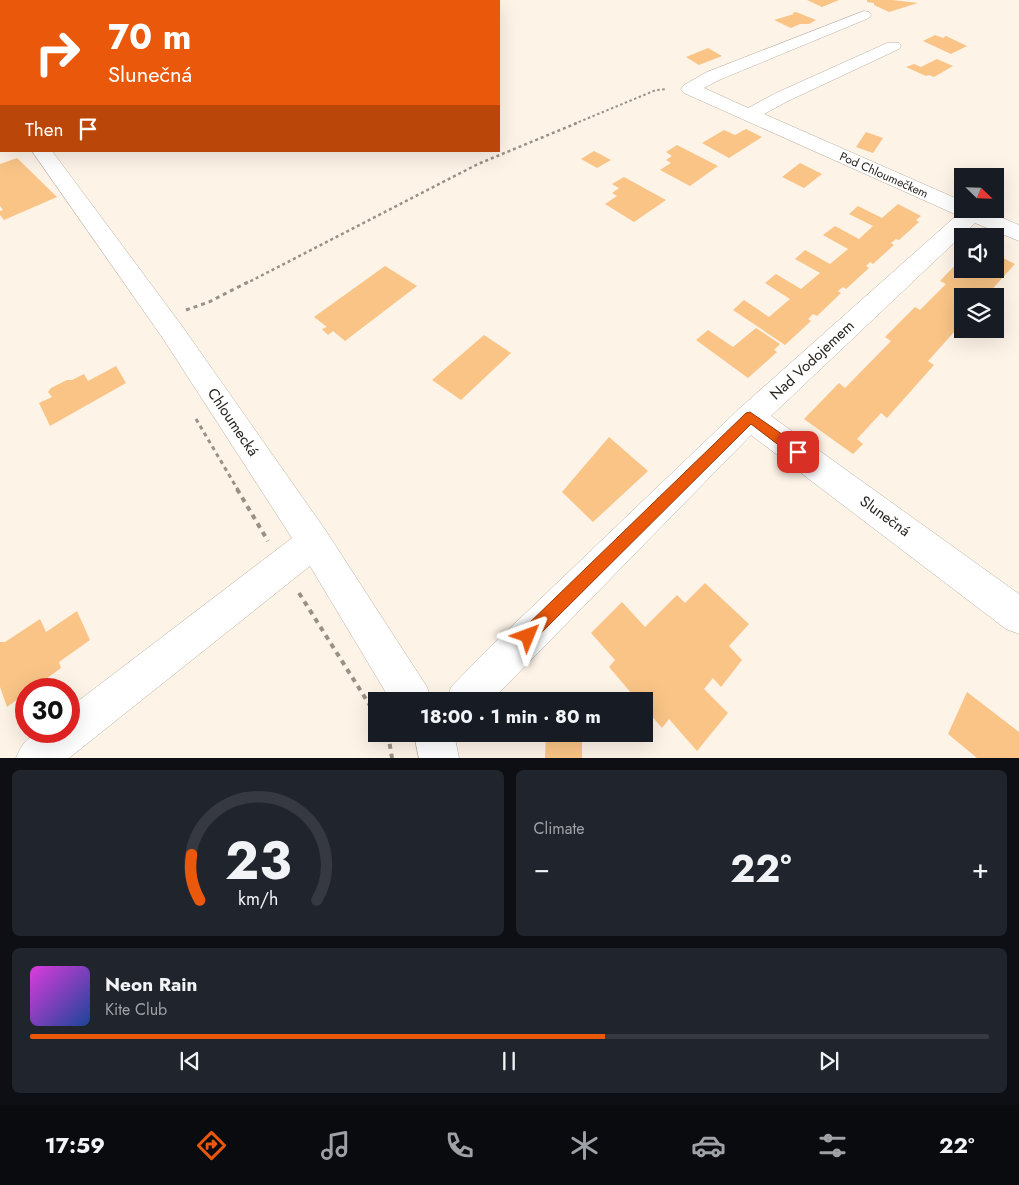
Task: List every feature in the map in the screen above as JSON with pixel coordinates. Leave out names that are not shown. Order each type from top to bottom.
[{"type":"street","points":[[690,89],[714,76],[864,15]]},
{"type":"street","points":[[749,115],[893,46]]},
{"type":"street","name":"Pod Chloumečkem","points":[[690,89],[954,206]]},
{"type":"street","name":"Chloumecká","points":[[43,152],[173,334],[314,542],[408,692]]},
{"type":"street","name":"Nad Vodojemem","points":[[473,692],[750,417],[967,218]]},
{"type":"street","name":"Pod Chloumečkem","points":[[981,218],[1019,234]]},
{"type":"street","name":"Slunečná","points":[[750,417],[1019,616]]},
{"type":"street","points":[[36,758],[314,542]]},
{"type":"street","points":[[436,742],[439,758]]},
{"type":"path","points":[[184,311],[209,302],[478,164],[656,90],[690,89]]},
{"type":"path","points":[[389,742],[392,758]]},
{"type":"building","points":[[807,0],[839,0],[822,7]]},
{"type":"building","points":[[867,0],[918,3],[889,12],[874,5],[874,3],[867,2]]},
{"type":"building","points":[[796,12],[816,20],[809,24],[800,24],[791,28],[774,20],[794,14],[792,13]]},
{"type":"building","points":[[935,35],[943,38],[946,36],[967,46],[951,54],[923,41]]},
{"type":"building","points":[[708,48],[722,56],[699,65],[686,57]]},
{"type":"building","points":[[937,59],[953,66],[934,77],[926,76],[906,67],[914,64],[921,67]]},
{"type":"building","points":[[746,129],[762,137],[729,158],[702,143],[724,130],[735,135]]},
{"type":"building","points":[[866,132],[883,138],[873,153],[856,147]]},
{"type":"building","points":[[677,145],[718,166],[690,186],[660,170],[671,163],[666,160],[672,156],[666,152]]},
{"type":"building","points":[[594,151],[611,160],[597,168],[581,159]]},
{"type":"building","points":[[17,158],[57,197],[4,220],[0,215],[0,211],[3,210],[0,206],[0,164]]},
{"type":"building","points":[[800,163],[822,174],[804,188],[782,177]]},
{"type":"building","points":[[624,177],[666,200],[634,222],[605,204],[617,196],[612,193],[619,188],[612,184]]},
{"type":"building","points":[[898,204],[921,216],[916,220],[919,222],[899,240],[896,239],[891,243],[894,245],[873,264],[870,262],[866,266],[869,268],[846,289],[843,287],[838,291],[841,293],[817,316],[813,314],[808,319],[811,321],[785,345],[733,310],[744,300],[769,317],[790,299],[765,283],[776,274],[801,289],[820,273],[795,259],[805,250],[830,264],[848,249],[823,235],[835,226],[859,239],[873,226],[849,214],[858,206],[882,218]]},
{"type":"building","points":[[1004,258],[1015,264],[1004,276]]},
{"type":"building","points":[[385,266],[417,286],[345,341],[333,331],[328,335],[322,329],[327,327],[314,317]]},
{"type":"building","points":[[954,266],[954,278],[1002,278],[993,288],[954,288],[954,332],[928,361],[934,365],[887,418],[881,413],[857,439],[863,444],[853,454],[804,419],[839,383],[845,388],[891,341],[885,337],[915,307],[920,310],[946,284],[940,281]]},
{"type":"building","points":[[756,328],[780,344],[774,350],[777,352],[748,378],[696,340],[708,330],[733,347]]},
{"type":"building","points":[[484,335],[511,353],[461,400],[432,380]]},
{"type":"building","points":[[116,366],[126,383],[50,426],[39,403],[52,397],[48,392],[51,388],[84,374],[88,381]]},
{"type":"building","points":[[609,437],[648,471],[593,522],[562,492]]},
{"type":"building","points":[[705,583],[749,624],[729,646],[742,660],[721,687],[713,678],[704,689],[728,713],[697,751],[669,719],[662,728],[653,718],[653,692],[630,692],[609,667],[615,660],[591,633],[622,602],[645,627],[677,595],[685,603]]},
{"type":"building","points":[[77,611],[90,640],[59,662],[61,668],[47,678],[15,678],[15,701],[7,707],[0,687],[0,642],[5,642],[40,619],[46,632]]},
{"type":"building","points":[[967,692],[1019,732],[1019,758],[977,758],[948,734]]},
{"type":"building","points":[[546,742],[582,742],[582,758],[545,758]]},
{"type":"route","points":[[528,636],[750,417],[798,452]]}]
